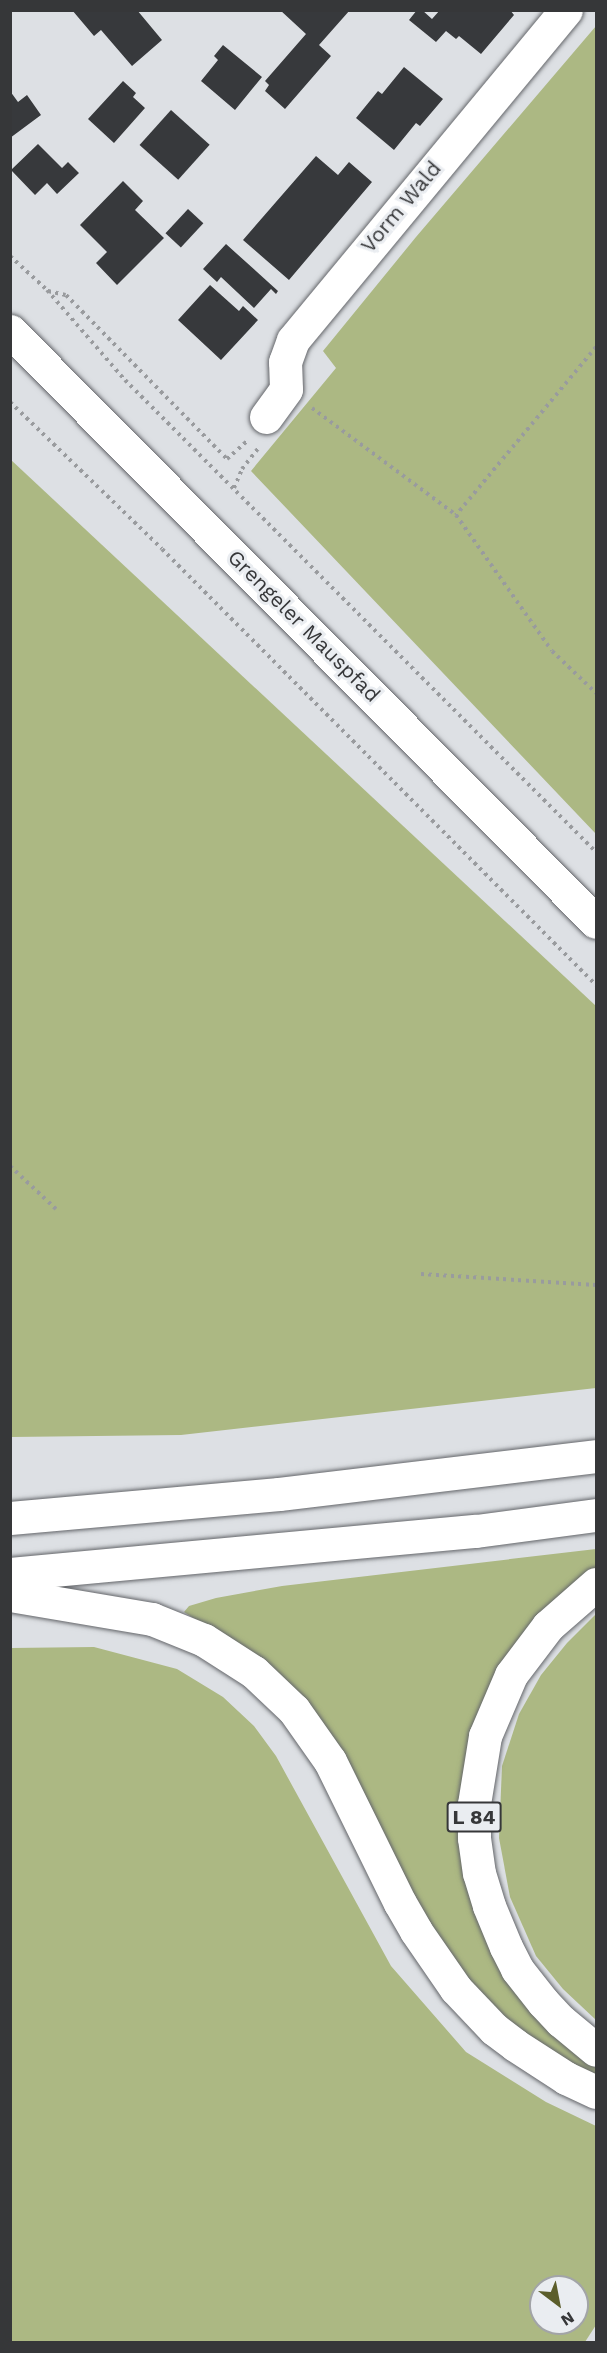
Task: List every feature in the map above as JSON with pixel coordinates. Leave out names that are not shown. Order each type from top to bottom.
[{"type":"main road","name":"Vorm Wald","points":[[286,389],[285,362],[293,340],[566,10]]},
{"type":"main road","name":"Grengeler Mauspfad","points":[[10,331],[597,922]]},
{"type":"main road","points":[[266,417],[286,389]]},
{"type":"main road","points":[[10,1518],[279,1494],[597,1456]]},
{"type":"main road","points":[[10,1574],[476,1532],[597,1515]]},
{"type":"main road","name":"L 84","points":[[597,1584],[548,1626],[512,1675],[484,1736],[474,1804],[474,1838],[479,1873],[506,1947],[518,1969],[561,2021],[597,2050]]},
{"type":"main road","points":[[10,1595],[152,1619],[204,1640],[254,1672],[294,1710],[330,1761],[416,1932],[456,1989],[494,2029],[515,2045],[566,2078],[597,2092]]},
{"type":"path","points":[[10,256],[47,290],[125,380],[597,852]]},
{"type":"path","points":[[47,290],[66,295],[227,459],[244,445],[266,417]]},
{"type":"path","points":[[456,515],[597,347]]},
{"type":"path","points":[[286,389],[456,515],[552,651],[597,693]]},
{"type":"path","points":[[10,402],[162,549],[597,985]]},
{"type":"path","points":[[234,488],[242,469],[269,435],[266,417]]},
{"type":"path","points":[[10,1166],[56,1209]]},
{"type":"path","points":[[421,1274],[597,1285]]},
{"type":"green space","points":[[596,26],[596,834],[251,471],[336,368],[323,351],[416,237]]},
{"type":"green space","points":[[10,459],[596,1006],[596,1388],[181,1435],[11,1437]]},
{"type":"green space","points":[[596,1549],[596,1570],[534,1622],[464,1857],[596,2064],[596,2080],[506,2025],[432,1936],[350,1771],[198,1621],[184,1612],[189,1606],[216,1598],[282,1586]]},
{"type":"green space","points":[[596,1614],[596,2020],[563,1989],[536,1956],[510,1897],[499,1838],[502,1766],[519,1714],[541,1675],[567,1643]]},
{"type":"green space","points":[[94,1647],[177,1669],[223,1697],[254,1726],[276,1756],[391,1966],[466,2052],[546,2102],[596,2126],[596,2325],[585,2342],[11,2342],[11,1648]]},
{"type":"building","points":[[72,10],[137,10],[162,40],[132,66],[101,30],[94,36]]},
{"type":"building","points":[[280,10],[350,10],[319,45],[331,56],[285,109],[265,91],[269,85],[265,81],[306,34]]},
{"type":"building","points":[[417,10],[422,10],[432,19],[440,10],[510,10],[514,15],[481,54],[459,36],[456,39],[446,31],[436,42],[409,20]]},
{"type":"building","points":[[223,45],[262,77],[235,110],[201,81],[218,60],[214,56]]},
{"type":"building","points":[[404,67],[443,99],[420,126],[416,123],[394,150],[356,118],[378,91],[382,94]]},
{"type":"building","points":[[123,81],[136,93],[133,97],[145,108],[114,143],[88,119]]},
{"type":"building","points":[[10,91],[18,102],[27,95],[41,115],[10,138]]},
{"type":"building","points":[[171,110],[210,145],[178,180],[140,145]]},
{"type":"building","points":[[38,144],[62,168],[68,162],[79,173],[57,194],[47,183],[35,195],[11,170]]},
{"type":"building","points":[[316,156],[338,175],[349,162],[372,182],[289,280],[243,240]]},
{"type":"building","points":[[123,181],[143,201],[135,210],[164,238],[117,285],[96,263],[107,252],[80,225]]},
{"type":"building","points":[[188,209],[203,223],[181,247],[165,233]]},
{"type":"building","points":[[226,244],[278,291],[276,294],[271,289],[254,308],[221,277],[217,282],[203,269]]},
{"type":"building","points":[[210,285],[239,311],[243,306],[258,320],[221,360],[178,320]]}]
